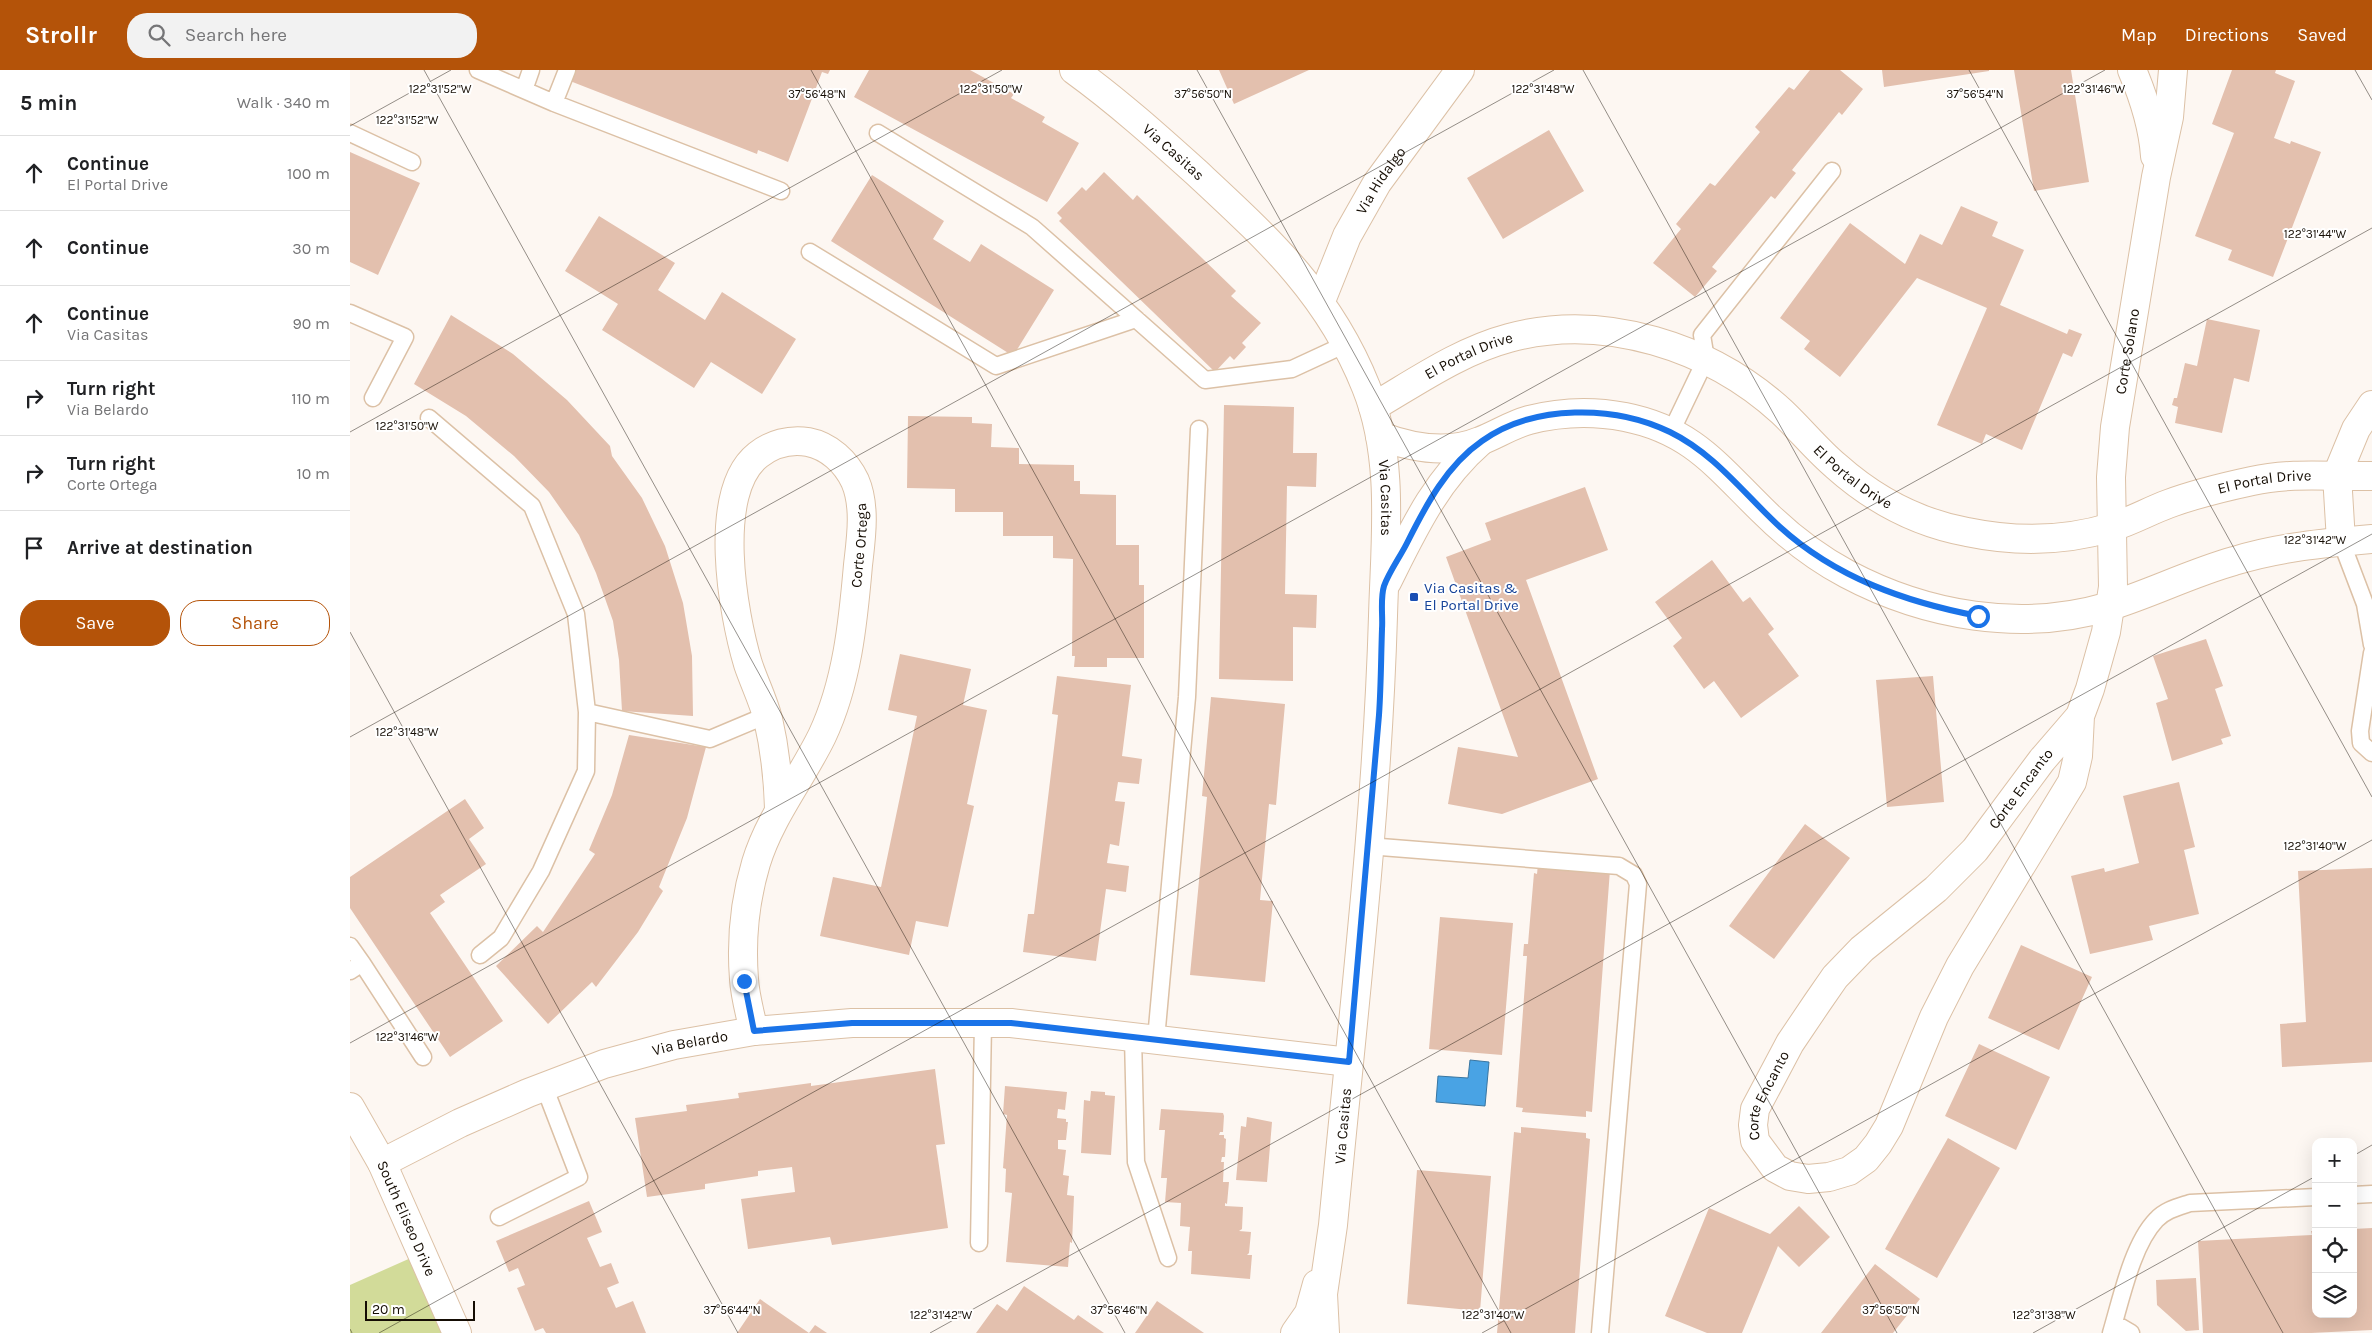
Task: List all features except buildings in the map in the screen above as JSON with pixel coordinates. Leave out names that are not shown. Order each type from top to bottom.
[{"type":"street","name":"Via Casitas","points":[[1074,70],[1135,117],[1253,225],[1284,256],[1321,301],[1346,344],[1373,407],[1380,436],[1385,515],[1379,710],[1334,1225]]},
{"type":"street","name":"Via Hidalgo","points":[[1321,301],[1347,236],[1368,198],[1398,152],[1460,70]]},
{"type":"street","name":"Corte Solano","points":[[2132,70],[2142,92],[2154,135],[2156,178]]},
{"type":"street","name":"Corte Solano","points":[[2111,606],[2114,567],[2111,477],[2113,444],[2156,178],[2170,117],[2173,70]]},
{"type":"street","name":"El Portal Drive","points":[[1373,407],[1448,364],[1481,348],[1510,338],[1554,330],[1579,330],[1625,334],[1706,359],[1764,396],[1837,467],[1858,484],[1905,512],[1967,532],[2009,538],[2063,537],[2112,527],[2171,503],[2239,484],[2281,476],[2372,476]]},
{"type":"street","points":[[2341,542],[2337,475],[2356,429],[2372,405]]},
{"type":"street","points":[[1380,436],[1403,444],[1440,449],[1462,447],[1528,420],[1578,413],[1626,417],[1671,432],[1716,462],[1783,530],[1813,553],[1845,573],[1882,590],[1949,611],[2004,619],[2056,618],[2111,606],[2236,560],[2300,546],[2372,539]]},
{"type":"street","points":[[1384,587],[1420,516],[1440,484],[1452,469],[1483,440]]},
{"type":"street","name":"Corte Ortega","points":[[754,1031],[744,981],[744,923],[756,864],[779,808],[807,764],[837,699],[848,653],[860,546],[860,501],[852,476],[836,456],[826,448],[803,441],[789,441],[776,445],[754,458],[745,468],[739,480],[730,522],[729,552],[736,609],[748,662],[767,715],[778,763],[779,808]]},
{"type":"street","name":"Corte Encanto","points":[[2080,716],[2042,760],[1975,850],[1936,889],[1862,949],[1835,977],[1817,1003],[1790,1044],[1755,1109],[1753,1125],[1755,1141],[1775,1168],[1790,1176],[1808,1179],[1829,1177],[1849,1171],[1866,1159],[1889,1126],[1934,1017],[1960,966],[2072,782],[2078,756],[2080,716],[2099,663],[2111,606]]},
{"type":"street","name":"Via Belardo","points":[[382,1163],[460,1123],[544,1086],[604,1064],[674,1045],[754,1031],[852,1023],[1011,1023],[1349,1062]]},
{"type":"street","name":"South Eliseo Drive","points":[[350,1107],[382,1163],[457,1333]]},
{"type":"street","points":[[1296,1333],[1309,1313],[1334,1225]]},
{"type":"street","points":[[1325,1333],[1323,1294],[1334,1225]]},
{"type":"lane","points":[[478,70],[554,103],[781,191]]},
{"type":"lane","points":[[524,90],[531,70]]},
{"type":"lane","points":[[554,103],[567,70]]},
{"type":"lane","points":[[350,133],[412,162]]},
{"type":"lane","points":[[878,133],[1032,227],[1205,380],[1292,369],[1346,344]]},
{"type":"lane","points":[[1671,432],[1706,359],[1702,335],[1832,171]]},
{"type":"lane","points":[[810,252],[996,366],[1136,318]]},
{"type":"lane","points":[[350,314],[405,337],[373,398]]},
{"type":"lane","points":[[429,418],[532,506],[576,614],[587,712],[586,771],[541,871],[501,938],[480,955]]},
{"type":"lane","points":[[1168,1258],[1136,1162],[1144,1038],[1187,697],[1199,429]]},
{"type":"lane","points":[[2341,542],[2365,604],[2372,645]]},
{"type":"lane","points":[[2372,653],[2360,730],[2361,743],[2372,753]]},
{"type":"lane","points":[[587,712],[710,739],[767,715]]},
{"type":"lane","points":[[1368,846],[1618,866],[1634,875],[1638,884],[1600,1333]]},
{"type":"lane","points":[[350,946],[356,967],[423,1057]]},
{"type":"lane","points":[[979,1243],[983,1023]]},
{"type":"lane","points":[[499,1217],[579,1177],[544,1086]]},
{"type":"lane","points":[[2357,1195],[2372,1194]]},
{"type":"lane","points":[[2131,1333],[2112,1328],[2146,1233],[2157,1218],[2172,1209],[2190,1203],[2312,1197]]},
{"type":"green space","points":[[422,1253],[457,1333],[350,1333],[350,1285]]},
{"type":"water","points":[[1470,1060],[1489,1062],[1485,1106],[1436,1102],[1438,1076],[1468,1078]]},
{"type":"place","name":"Via Casitas & El Portal Drive","points":[[1414,597]]},
{"type":"route","points":[[744,981],[754,1031],[852,1023],[1011,1023],[1349,1062],[1379,710],[1384,587],[1420,516],[1452,469],[1483,440],[1506,428],[1528,420],[1578,413],[1602,414],[1626,417],[1649,423],[1671,432],[1716,462],[1783,530],[1813,553],[1845,573],[1916,603],[1978,616]]}]
